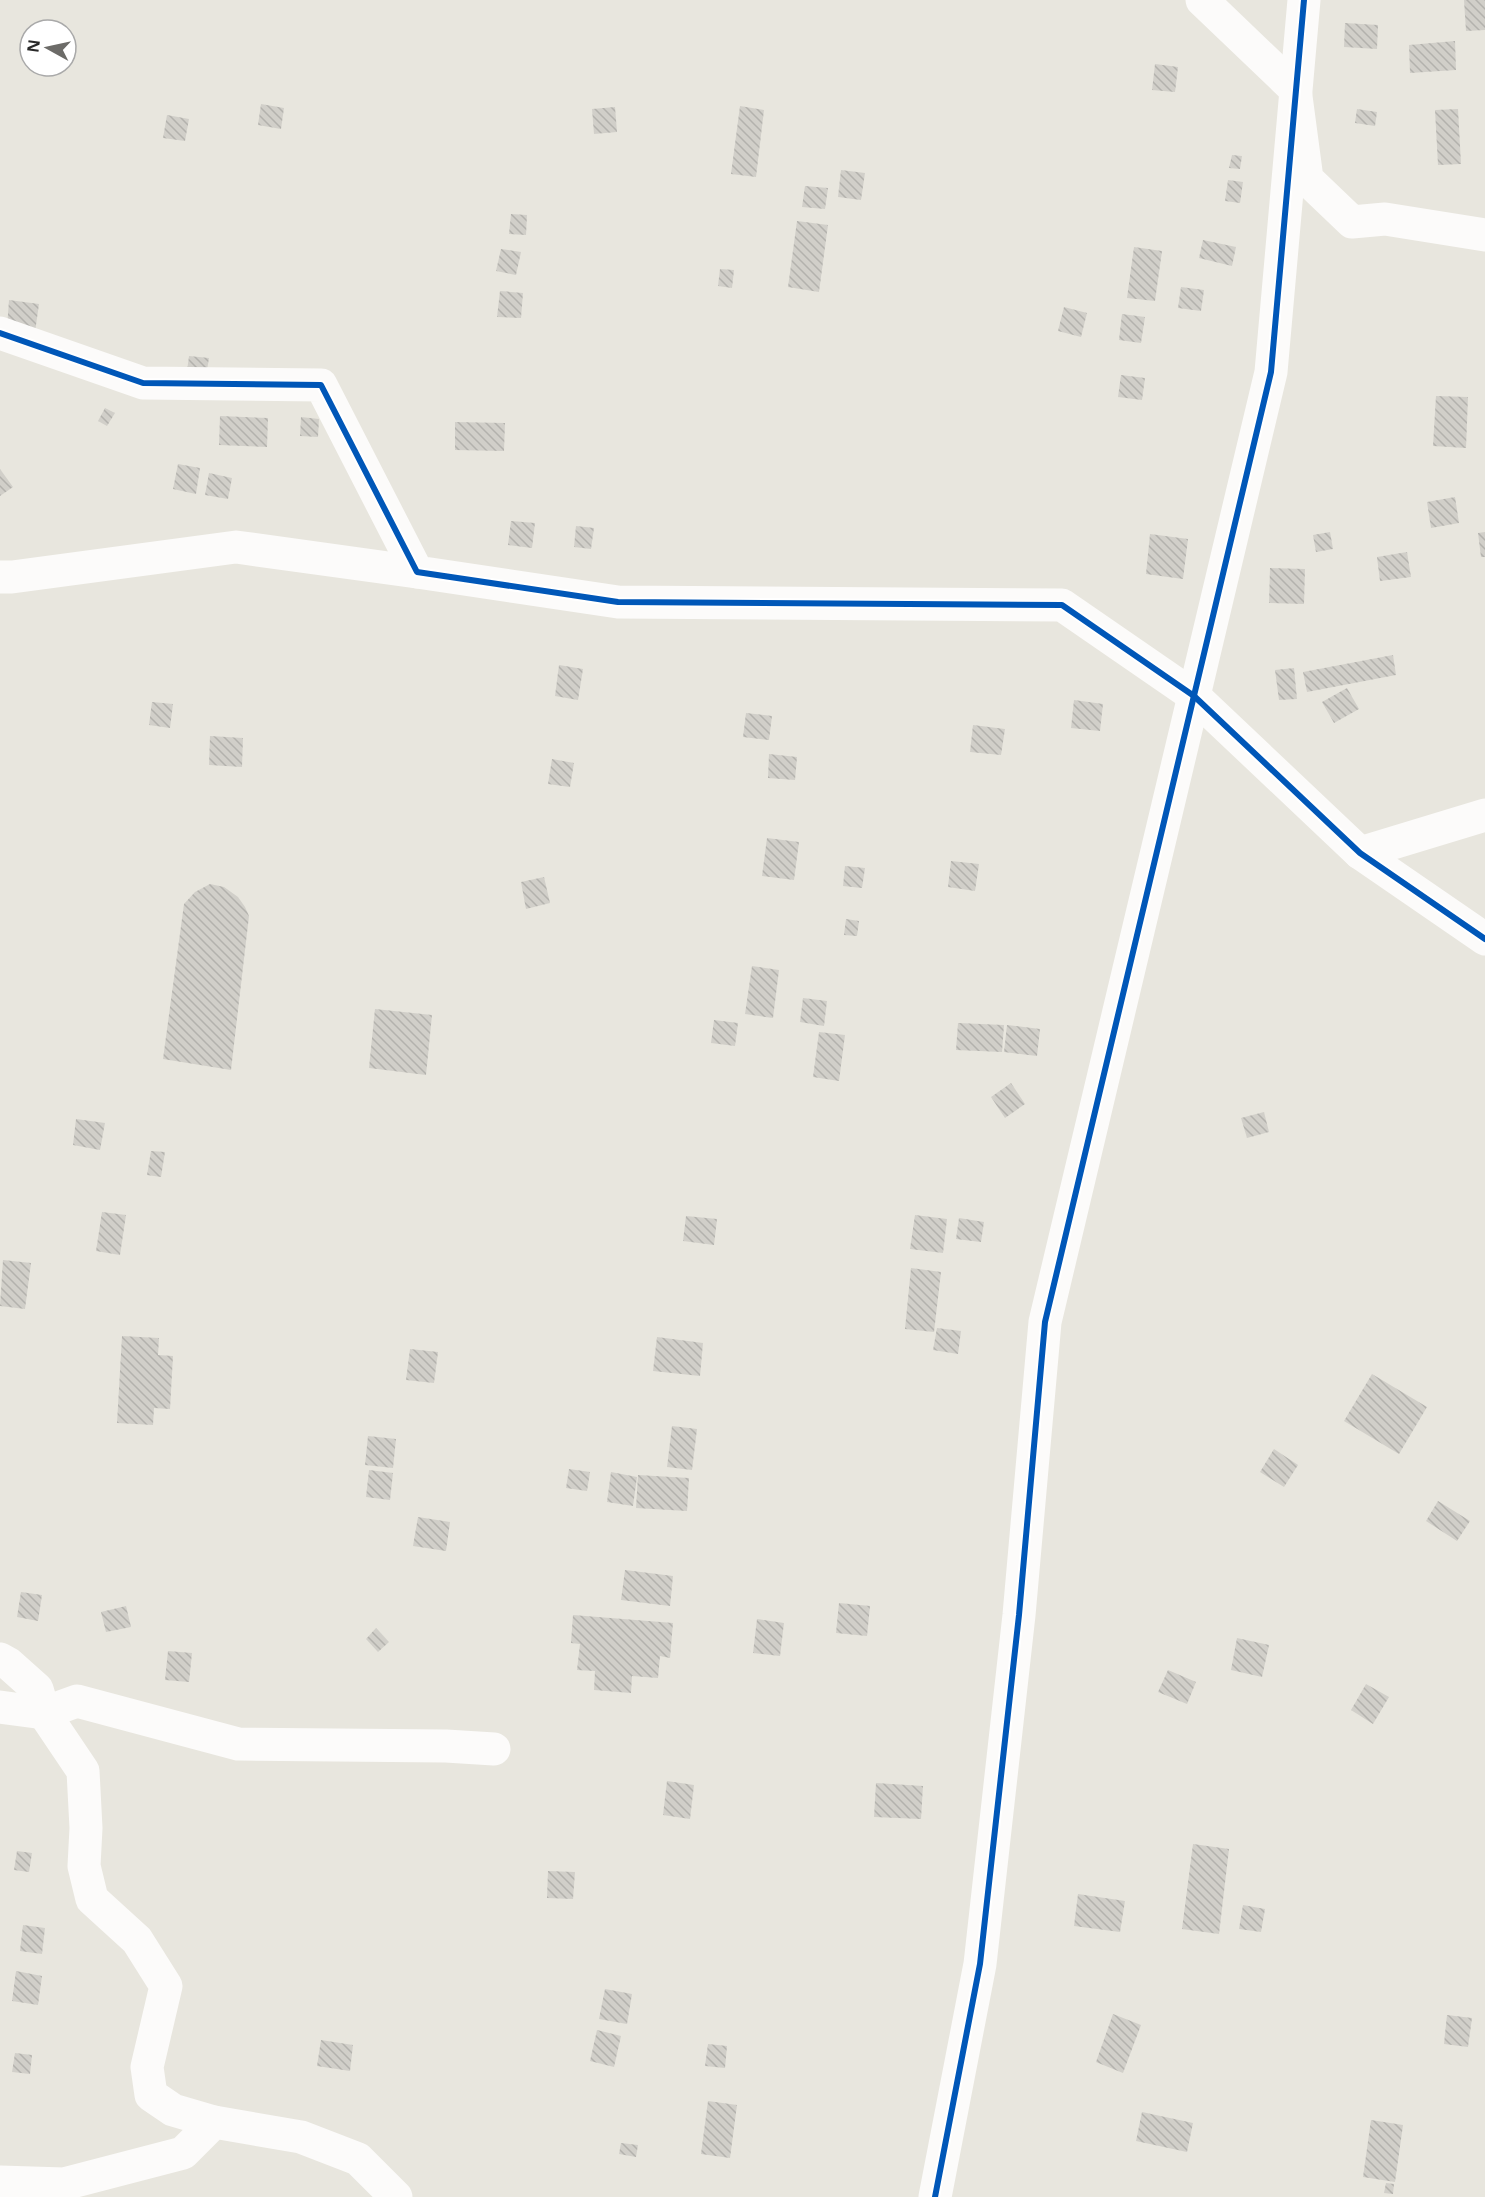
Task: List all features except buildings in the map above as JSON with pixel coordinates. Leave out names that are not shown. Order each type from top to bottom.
[{"type":"street","points":[[1202,0],[1295,89],[1307,179],[1352,222],[1385,219],[1485,235]]},
{"type":"street","points":[[936,2197],[980,1964],[1020,1615],[1046,1322],[1271,372],[1304,0]]},
{"type":"street","points":[[0,333],[144,383],[321,385],[417,572]]},
{"type":"street","points":[[0,577],[236,547],[618,602],[1062,604],[1194,696],[1360,853],[1485,939]]},
{"type":"street","points":[[1360,853],[1485,815]]},
{"type":"street","points":[[0,1659],[37,1689],[44,1713],[83,1772],[86,1828],[84,1866],[92,1899],[137,1940],[166,1986],[147,2067],[151,2095],[173,2110],[214,2122],[301,2137],[358,2159],[396,2197]]},
{"type":"street","points":[[0,1707],[44,1713],[77,1701],[238,1744],[446,1746],[494,1749]]},
{"type":"street","points":[[0,2182],[64,2184],[183,2154],[214,2122]]},
{"type":"cycle path","points":[[935,2197],[980,1964],[1019,1615],[1045,1322],[1271,372],[1304,0]]},
{"type":"cycle path","points":[[0,333],[143,383],[321,385],[417,572],[618,602],[1062,605],[1194,696],[1360,853],[1485,939]]}]
